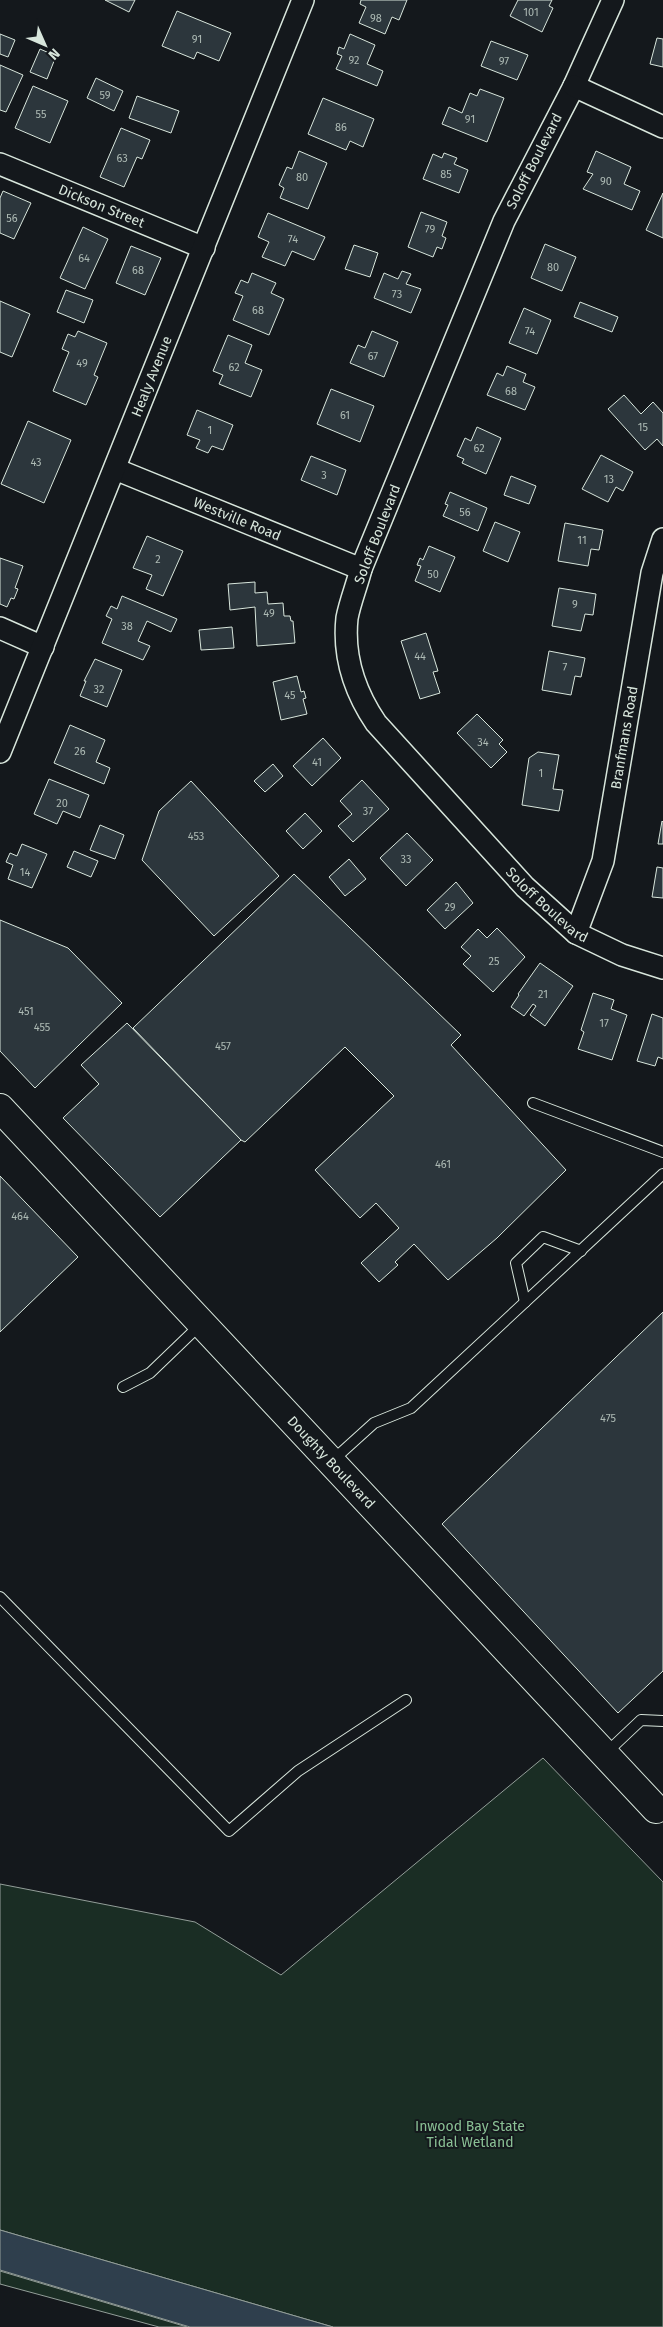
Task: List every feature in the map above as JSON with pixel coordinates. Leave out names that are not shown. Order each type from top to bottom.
[{"type":"main road","name":"Doughty Boulevard","points":[[0,1108],[605,1754],[661,1809]]},
{"type":"street","name":"Healy Avenue","points":[[0,752],[116,469],[303,0]]},
{"type":"street","name":"Soloff Boulevard","points":[[613,0],[574,86],[504,221],[361,570],[348,616],[346,637],[350,670],[364,705],[376,723],[525,886],[576,933],[622,955],[663,968]]},
{"type":"street","points":[[574,86],[663,127]]},
{"type":"street","name":"Dickson Street","points":[[0,164],[204,248]]},
{"type":"street","name":"Westville Road","points":[[116,469],[361,570]]},
{"type":"street","name":"Branfmans Road","points":[[576,933],[603,861],[652,573],[663,539]]},
{"type":"street","points":[[0,628],[43,647]]},
{"type":"lane","points":[[533,1103],[663,1152]]},
{"type":"lane","points":[[331,1462],[374,1423],[411,1408],[663,1174]]},
{"type":"lane","points":[[525,1302],[516,1263],[543,1238],[581,1251]]},
{"type":"lane","points":[[123,1388],[150,1373],[202,1324]]},
{"type":"lane","points":[[0,1597],[229,1831],[298,1771],[406,1700]]},
{"type":"lane","points":[[605,1754],[641,1720],[663,1721]]},
{"type":"green space","name":"Inwood Bay State Tidal Wetland","points":[[543,1758],[663,1882],[663,2327],[333,2327],[0,2230],[0,1884],[195,1922],[281,1975]]},
{"type":"green space","points":[[0,2271],[187,2327],[159,2327],[0,2284]]},
{"type":"water","points":[[0,2230],[333,2327],[190,2327],[0,2270]]},
{"type":"building","points":[[105,0],[135,0],[129,12]]},
{"type":"building","points":[[361,0],[407,0],[399,20],[392,17],[385,34],[359,23],[366,7],[360,4]]},
{"type":"building","points":[[518,0],[552,0],[549,6],[553,8],[542,32],[510,16]]},
{"type":"building","points":[[177,11],[231,33],[219,61],[197,52],[194,59],[162,46]]},
{"type":"building","points":[[0,34],[15,40],[8,57],[0,54]]},
{"type":"building","points":[[350,34],[375,45],[367,64],[383,71],[377,86],[336,69],[342,56],[337,54],[339,47],[344,49]]},
{"type":"building","points":[[657,38],[663,39],[663,67],[650,64]]},
{"type":"building","points":[[491,41],[528,55],[517,80],[481,66]]},
{"type":"building","points":[[40,49],[56,56],[47,79],[30,72]]},
{"type":"building","points":[[0,65],[23,75],[6,112],[0,110]]},
{"type":"building","points":[[96,78],[123,91],[114,111],[87,98]]},
{"type":"building","points":[[33,86],[68,101],[50,143],[15,128]]},
{"type":"building","points":[[480,89],[504,98],[487,142],[442,124],[449,107],[462,113],[470,93],[477,96]]},
{"type":"building","points":[[137,96],[179,111],[171,133],[129,118]]},
{"type":"building","points":[[323,98],[374,119],[363,147],[350,141],[346,150],[308,134]]},
{"type":"building","points":[[121,128],[150,140],[142,159],[137,157],[124,187],[100,177]]},
{"type":"building","points":[[299,151],[327,163],[308,209],[280,198],[284,188],[279,185],[287,167],[292,169]]},
{"type":"building","points":[[596,151],[631,167],[624,184],[640,191],[632,210],[583,189],[593,174],[587,172]]},
{"type":"building","points":[[444,153],[457,158],[454,164],[468,170],[459,193],[423,179],[433,154],[442,158]]},
{"type":"building","points":[[3,191],[31,203],[14,239],[0,233],[0,198]]},
{"type":"building","points":[[663,193],[663,238],[646,230]]},
{"type":"building","points":[[421,212],[447,222],[442,236],[446,238],[442,249],[437,247],[433,257],[408,247]]},
{"type":"building","points":[[268,213],[325,237],[314,260],[292,251],[285,266],[262,257],[269,242],[258,237]]},
{"type":"building","points":[[83,227],[108,239],[85,289],[60,278]]},
{"type":"building","points":[[545,244],[576,257],[562,291],[531,278]]},
{"type":"building","points":[[354,245],[378,253],[370,277],[345,269]]},
{"type":"building","points":[[131,246],[161,258],[145,295],[116,283]]},
{"type":"building","points":[[402,271],[411,274],[406,284],[421,289],[411,313],[374,298],[384,273],[398,279]]},
{"type":"building","points":[[252,273],[276,283],[271,293],[284,299],[269,335],[233,320],[243,296],[235,293],[241,280],[248,283]]},
{"type":"building","points":[[66,290],[93,300],[84,323],[57,312]]},
{"type":"building","points":[[0,301],[30,314],[12,357],[0,352]]},
{"type":"building","points":[[580,302],[618,317],[612,332],[574,317]]},
{"type":"building","points":[[524,308],[551,320],[537,354],[509,343]]},
{"type":"building","points":[[78,331],[107,343],[94,375],[98,377],[86,405],[53,391],[69,352],[62,349],[68,334],[75,337]]},
{"type":"building","points":[[372,331],[398,342],[384,377],[350,363],[358,345],[365,348]]},
{"type":"building","points":[[228,335],[252,345],[245,363],[262,370],[251,397],[219,384],[223,375],[213,371]]},
{"type":"building","points":[[507,366],[526,374],[523,382],[535,387],[525,410],[487,395],[497,373],[503,376]]},
{"type":"building","points":[[331,389],[374,406],[360,442],[317,424]]},
{"type":"building","points":[[624,395],[641,414],[653,402],[663,413],[663,446],[657,439],[645,450],[608,409]]},
{"type":"building","points":[[197,410],[233,425],[223,450],[212,446],[208,453],[196,448],[200,440],[187,435]]},
{"type":"building","points":[[28,421],[71,440],[44,503],[1,484]]},
{"type":"building","points":[[477,427],[501,438],[486,474],[462,463],[464,459],[457,456],[465,438],[471,441]]},
{"type":"building","points":[[601,455],[633,472],[623,491],[616,487],[608,502],[582,489]]},
{"type":"building","points":[[311,456],[346,470],[337,495],[301,480]]},
{"type":"building","points":[[511,476],[536,486],[529,504],[504,495]]},
{"type":"building","points":[[450,492],[487,508],[478,531],[443,516],[448,505],[445,504]]},
{"type":"building","points":[[495,522],[520,532],[508,562],[483,551]]},
{"type":"building","points":[[565,523],[603,530],[599,550],[591,549],[588,566],[558,561]]},
{"type":"building","points":[[147,536],[183,551],[163,596],[146,589],[152,575],[133,568]]},
{"type":"building","points":[[429,546],[455,557],[440,592],[415,581],[421,566],[417,565],[420,558],[423,560]]},
{"type":"building","points":[[0,558],[23,566],[15,588],[18,589],[14,599],[11,598],[7,607],[0,604]]},
{"type":"building","points":[[255,582],[255,593],[267,592],[268,604],[283,603],[284,616],[290,616],[291,621],[293,621],[295,643],[257,646],[255,607],[230,610],[228,584]]},
{"type":"building","points":[[559,588],[596,594],[593,615],[585,614],[581,631],[552,626]]},
{"type":"building","points":[[122,596],[177,619],[171,632],[147,621],[138,641],[150,646],[143,660],[102,643],[112,619],[106,616],[111,606],[117,609]]},
{"type":"building","points":[[232,627],[234,648],[201,650],[199,630]]},
{"type":"building","points":[[426,633],[438,671],[433,672],[440,693],[420,699],[401,641]]},
{"type":"building","points":[[549,651],[585,658],[581,677],[575,676],[571,695],[542,690]]},
{"type":"building","points":[[95,659],[122,670],[107,707],[80,696],[86,681],[84,681]]},
{"type":"building","points":[[297,676],[301,692],[304,691],[306,698],[303,699],[307,714],[281,720],[273,682]]},
{"type":"building","points":[[477,714],[503,740],[499,744],[507,752],[491,768],[457,733]]},
{"type":"building","points":[[70,725],[105,740],[96,762],[110,768],[104,784],[54,763]]},
{"type":"building","points":[[323,738],[341,758],[312,786],[293,766]]},
{"type":"building","points":[[538,752],[559,755],[553,789],[563,790],[559,811],[522,805],[529,758]]},
{"type":"building","points":[[273,764],[283,776],[265,792],[254,781]]},
{"type":"building","points":[[49,779],[89,795],[80,818],[63,811],[57,824],[34,814]]},
{"type":"building","points":[[362,780],[389,809],[353,842],[338,826],[352,814],[340,801]]},
{"type":"building","points":[[191,781],[279,876],[214,936],[142,860],[159,811]]},
{"type":"building","points":[[305,813],[322,831],[303,849],[286,831]]},
{"type":"building","points":[[662,821],[663,844],[658,844]]},
{"type":"building","points":[[100,825],[124,835],[115,859],[90,850]]},
{"type":"building","points":[[407,833],[433,860],[406,886],[380,858]]},
{"type":"building","points":[[22,844],[47,854],[32,888],[8,879],[13,865],[6,862],[10,853],[17,856]]},
{"type":"building","points":[[74,851],[98,861],[91,877],[67,867]]},
{"type":"building","points":[[349,859],[366,879],[345,896],[329,877]]},
{"type":"building","points":[[657,867],[663,868],[663,898],[652,897]]},
{"type":"building","points":[[294,874],[461,1035],[451,1045],[566,1170],[497,1238],[448,1280],[414,1244],[395,1262],[398,1265],[379,1282],[361,1263],[399,1228],[376,1203],[360,1218],[315,1170],[394,1096],[345,1047],[245,1142],[133,1028]]},
{"type":"building","points":[[456,882],[473,903],[445,929],[427,910]]},
{"type":"building","points":[[0,920],[68,948],[122,1003],[35,1088],[0,1051]]},
{"type":"building","points":[[497,928],[525,957],[493,992],[463,964],[471,956],[461,947],[478,929],[487,938]]},
{"type":"building","points":[[540,963],[573,986],[545,1026],[530,1015],[536,1006],[533,1004],[524,1016],[511,1007]]},
{"type":"building","points":[[593,993],[614,1000],[611,1009],[627,1015],[612,1060],[578,1049],[584,1032],[581,1030]]},
{"type":"building","points":[[652,1014],[663,1018],[663,1059],[658,1057],[655,1066],[637,1061]]},
{"type":"building","points":[[127,1023],[241,1140],[160,1217],[63,1118],[99,1084],[81,1065]]},
{"type":"building","points":[[0,1176],[78,1257],[0,1332]]},
{"type":"building","points":[[663,1312],[663,1671],[618,1713],[442,1524]]}]
